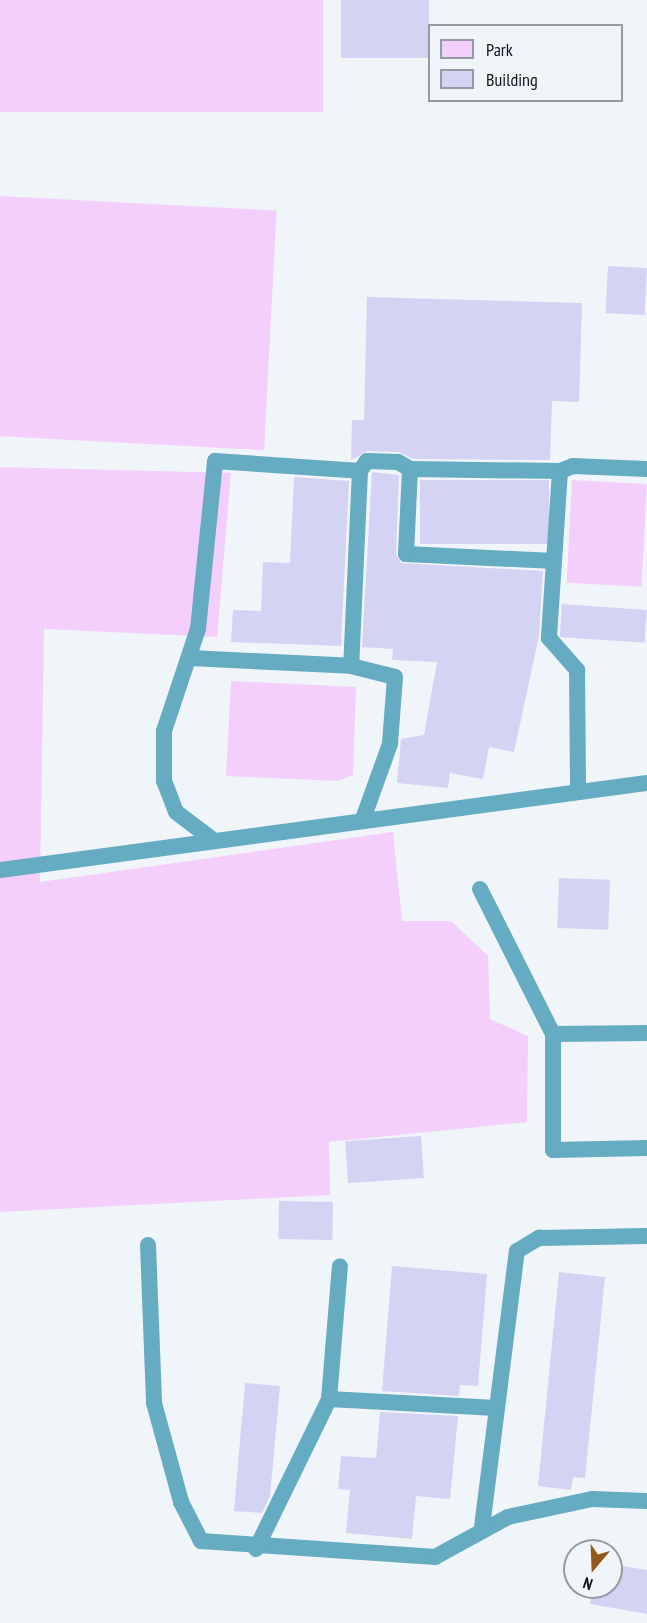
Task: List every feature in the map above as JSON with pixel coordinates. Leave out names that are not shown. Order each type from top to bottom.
[{"type":"lane","points":[[213,840],[176,812],[164,781],[164,731],[198,630],[215,461],[360,471]]},
{"type":"lane","points":[[351,666],[360,471],[367,461],[398,462],[410,469],[560,471],[573,466],[647,469]]},
{"type":"lane","points":[[410,469],[406,554],[554,561]]},
{"type":"lane","points":[[560,471],[549,638],[577,670],[578,789]]},
{"type":"lane","points":[[190,658],[351,666],[395,676],[390,744],[363,819]]},
{"type":"lane","points":[[0,870],[578,789],[647,783]]},
{"type":"lane","points":[[480,889],[553,1034],[553,1150],[647,1148]]},
{"type":"lane","points":[[553,1034],[647,1032]]},
{"type":"lane","points":[[482,1527],[512,1268],[523,1243],[647,1236]]},
{"type":"lane","points":[[148,1245],[154,1403],[182,1502],[201,1541],[256,1549],[435,1557],[482,1527],[592,1499],[647,1501]]},
{"type":"lane","points":[[256,1549],[329,1399],[340,1266]]},
{"type":"lane","points":[[329,1399],[496,1408]]},
{"type":"green space","points":[[0,0],[323,0],[323,112],[0,112]]},
{"type":"green space","points":[[0,196],[277,210],[264,450],[0,436]]},
{"type":"green space","points":[[0,467],[231,473],[217,637],[44,629],[40,882],[393,832],[402,921],[451,921],[488,956],[490,1019],[528,1036],[527,1122],[329,1142],[330,1195],[0,1212]]},
{"type":"green space","points":[[572,480],[647,484],[642,587],[567,583]]},
{"type":"green space","points":[[231,681],[356,687],[353,775],[338,781],[226,776]]},
{"type":"building","points":[[341,0],[429,0],[428,58],[341,58]]},
{"type":"building","points":[[608,266],[647,268],[644,315],[606,313]]},
{"type":"building","points":[[367,297],[582,303],[579,402],[552,401],[550,460],[413,459],[399,452],[367,451],[351,460],[352,420],[364,420]]},
{"type":"building","points":[[372,472],[399,475],[396,554],[401,563],[543,571],[539,636],[514,752],[489,747],[483,779],[450,773],[448,788],[397,783],[401,739],[424,735],[437,662],[392,660],[393,649],[362,647]]},
{"type":"building","points":[[294,477],[349,481],[341,646],[231,642],[233,610],[261,611],[263,562],[290,563]]},
{"type":"building","points":[[420,480],[549,480],[549,544],[420,544]]},
{"type":"building","points":[[562,604],[647,610],[644,643],[560,637]]},
{"type":"building","points":[[559,878],[610,880],[608,930],[557,928]]},
{"type":"building","points":[[421,1136],[424,1178],[348,1183],[345,1141]]},
{"type":"building","points":[[279,1201],[333,1202],[332,1240],[278,1239]]},
{"type":"building","points":[[392,1266],[487,1274],[478,1386],[460,1385],[459,1396],[382,1391]]},
{"type":"building","points":[[559,1272],[605,1277],[585,1478],[573,1477],[571,1490],[538,1486]]},
{"type":"building","points":[[245,1383],[280,1386],[270,1496],[262,1513],[234,1511]]},
{"type":"building","points":[[380,1412],[458,1416],[450,1499],[416,1496],[412,1539],[346,1533],[350,1490],[338,1489],[341,1456],[376,1458]]},
{"type":"building","points":[[623,1566],[647,1570],[647,1614],[590,1604],[591,1599],[623,1599]]}]
